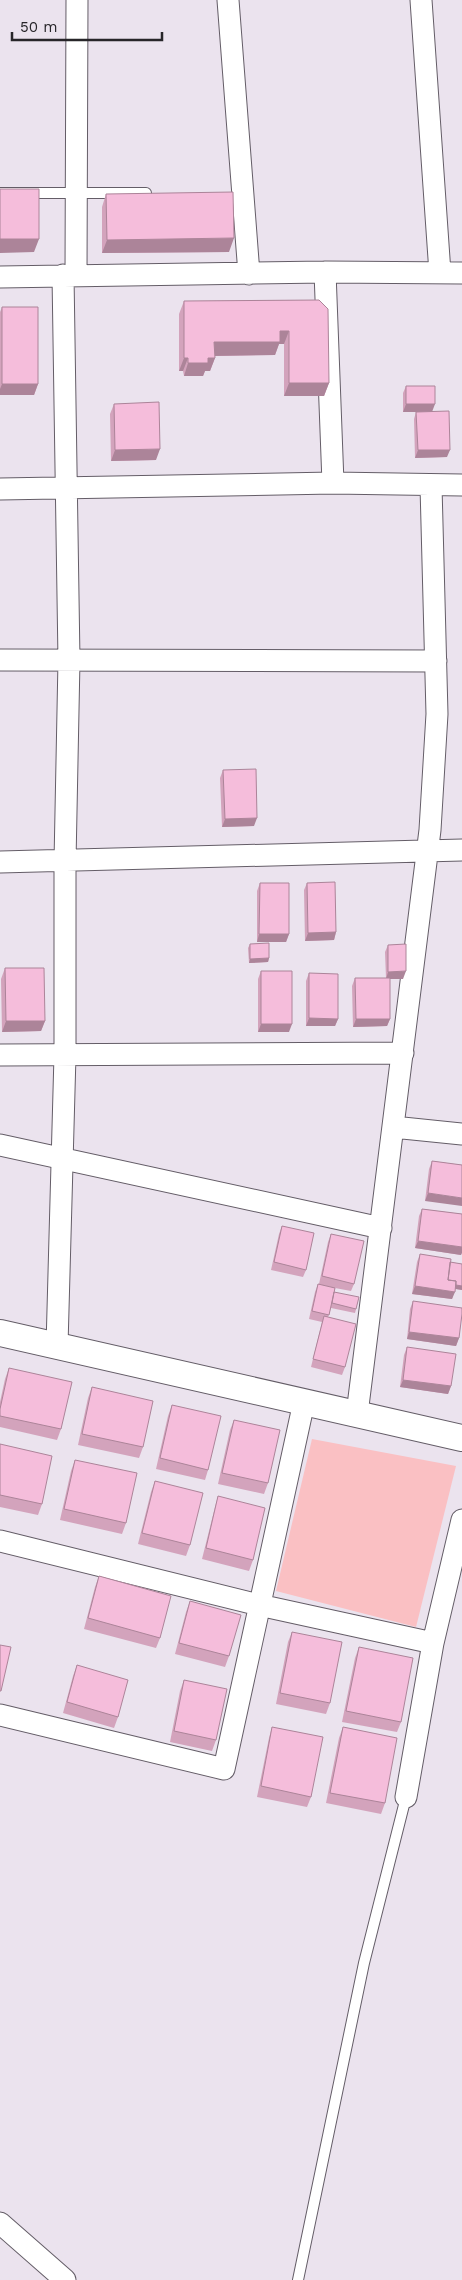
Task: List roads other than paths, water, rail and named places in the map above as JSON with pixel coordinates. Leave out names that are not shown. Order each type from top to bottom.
[{"type":"street","points":[[57,1346],[65,1055],[65,862],[69,660],[66,489],[69,275],[76,193],[77,0]]},
{"type":"street","points":[[228,0],[237,193],[249,274]]},
{"type":"street","points":[[421,0],[440,273]]},
{"type":"street","points":[[325,272],[333,483]]},
{"type":"street","points":[[0,277],[325,272],[462,273]]},
{"type":"street","points":[[0,489],[333,483],[462,485]]},
{"type":"street","points":[[357,1414],[382,1228],[427,849],[438,714],[431,486]]},
{"type":"street","points":[[0,660],[436,661]]},
{"type":"street","points":[[0,862],[65,862],[427,849],[462,850]]},
{"type":"street","points":[[0,1055],[403,1053]]},
{"type":"street","points":[[393,1127],[462,1134]]},
{"type":"street","points":[[0,1145],[382,1228]]},
{"type":"street","points":[[0,1333],[462,1438]]},
{"type":"street","points":[[0,1715],[224,1769],[304,1402]]},
{"type":"street","points":[[406,1797],[433,1643],[462,1520]]},
{"type":"street","points":[[0,1541],[259,1605],[433,1643]]},
{"type":"street","points":[[0,2223],[65,2280]]},
{"type":"lane","points":[[0,193],[154,193]]},
{"type":"lane","points":[[298,2280],[364,1963],[406,1797]]}]
